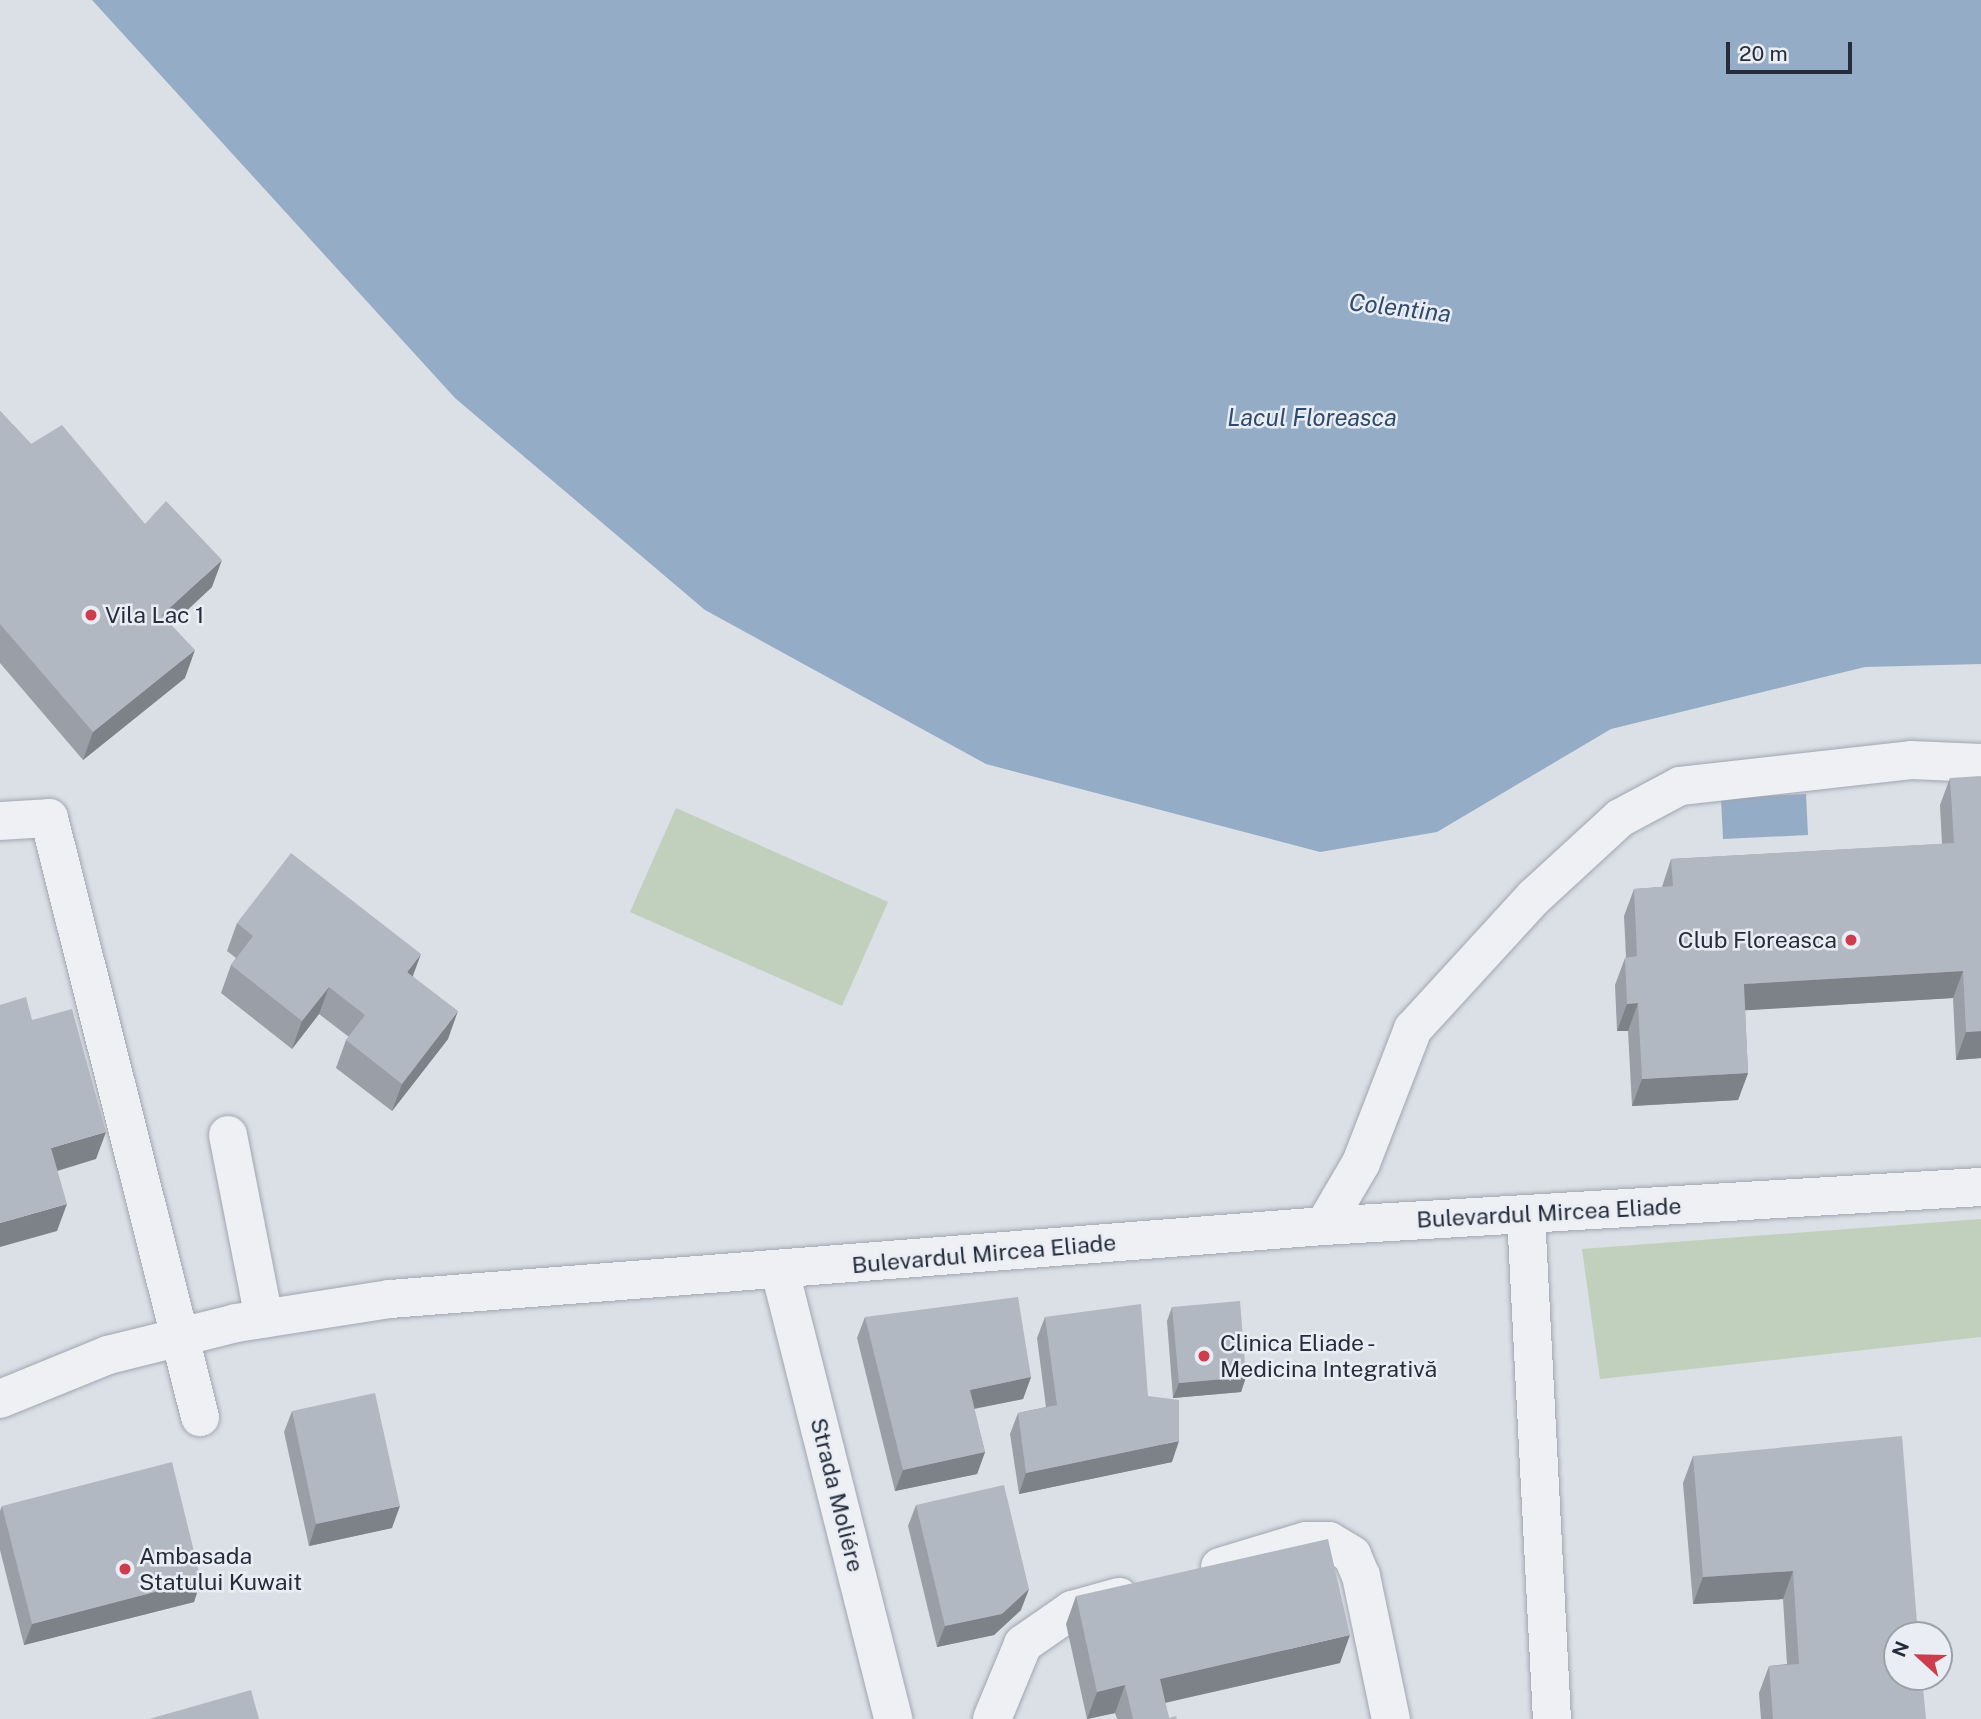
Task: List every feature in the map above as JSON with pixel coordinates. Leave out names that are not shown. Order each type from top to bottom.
[{"type":"street","points":[[1324,1226],[1361,1163],[1413,1029],[1533,898],[1620,817],[1679,786],[1911,760],[1981,763]]},
{"type":"street","points":[[0,821],[49,818],[200,1417]]},
{"type":"street","points":[[228,1135],[264,1319]]},
{"type":"street","name":"Bulevardul Mircea Eliade","points":[[0,1399],[108,1355],[264,1319],[390,1298],[780,1271],[1324,1226],[1981,1187]]},
{"type":"street","points":[[1526,1215],[1552,1719]]},
{"type":"street","name":"Strada Moliére","points":[[780,1271],[893,1719]]},
{"type":"street","points":[[1189,1576],[1306,1541],[1342,1546],[1352,1555],[1361,1576],[1391,1719]]},
{"type":"street","points":[[992,1719],[1023,1644],[1039,1629],[1072,1611],[1150,1587]]},
{"type":"green space","points":[[676,808],[888,902],[842,1006],[630,912]]},
{"type":"green space","points":[[1981,1219],[1981,1337],[1600,1379],[1582,1249]]},
{"type":"water","name":"Lacul Floreasca","points":[[92,0],[1981,0],[1981,664],[1865,667],[1611,729],[1437,832],[1320,852],[986,764],[705,610],[455,398]]},
{"type":"water","points":[[1806,794],[1808,835],[1723,839],[1721,798]]},
{"type":"building","name":"Vila Lac 1","points":[[0,411],[31,444],[62,425],[145,524],[166,501],[222,560],[162,615],[195,650],[93,732],[0,624]]},
{"type":"building","points":[[1981,776],[1981,1031],[1966,1032],[1963,971],[1744,984],[1748,1073],[1642,1079],[1638,1003],[1627,1004],[1625,958],[1637,956],[1634,889],[1673,886],[1671,859],[1954,843],[1950,778]]},
{"type":"building","points":[[291,853],[421,954],[407,972],[458,1011],[402,1084],[346,1040],[365,1015],[329,987],[302,1021],[231,965],[253,936],[237,923]]},
{"type":"building","points":[[26,997],[32,1020],[72,1009],[106,1132],[51,1148],[67,1204],[0,1223],[0,1005]]},
{"type":"building","points":[[1018,1297],[1031,1377],[970,1390],[985,1452],[903,1470],[865,1317]]},
{"type":"building","name":"Clinica Eliade - Medicina Integrativă","points":[[1240,1301],[1246,1377],[1179,1383],[1172,1307]]},
{"type":"building","points":[[1141,1304],[1148,1396],[1179,1400],[1179,1441],[1026,1473],[1018,1413],[1057,1405],[1045,1317]]},
{"type":"building","points":[[375,1393],[400,1506],[316,1524],[292,1411]]},
{"type":"building","points":[[1902,1436],[1917,1621],[1883,1621],[1883,1691],[1923,1691],[1926,1719],[1773,1719],[1769,1666],[1799,1664],[1793,1571],[1703,1577],[1693,1456]]},
{"type":"building","points":[[172,1462],[201,1580],[32,1624],[2,1506]]},
{"type":"building","points":[[1004,1485],[1029,1589],[1002,1614],[945,1626],[916,1505]]},
{"type":"building","points":[[1328,1539],[1350,1635],[1160,1679],[1169,1718],[1176,1716],[1177,1719],[1133,1719],[1125,1685],[1097,1692],[1076,1596]]},
{"type":"building","points":[[251,1690],[259,1719],[149,1719]]},
{"type":"place","name":"Vila Lac 1","points":[[91,615]]},
{"type":"place","name":"Club Floreasca","points":[[1851,940]]},
{"type":"place","name":"Clinica Eliade - Medicina Integrativă","points":[[1204,1356]]},
{"type":"place","name":"Ambasada Statului Kuwait","points":[[125,1569]]},
{"type":"water label","name":"Colentina","points":[[1400,308]]}]
